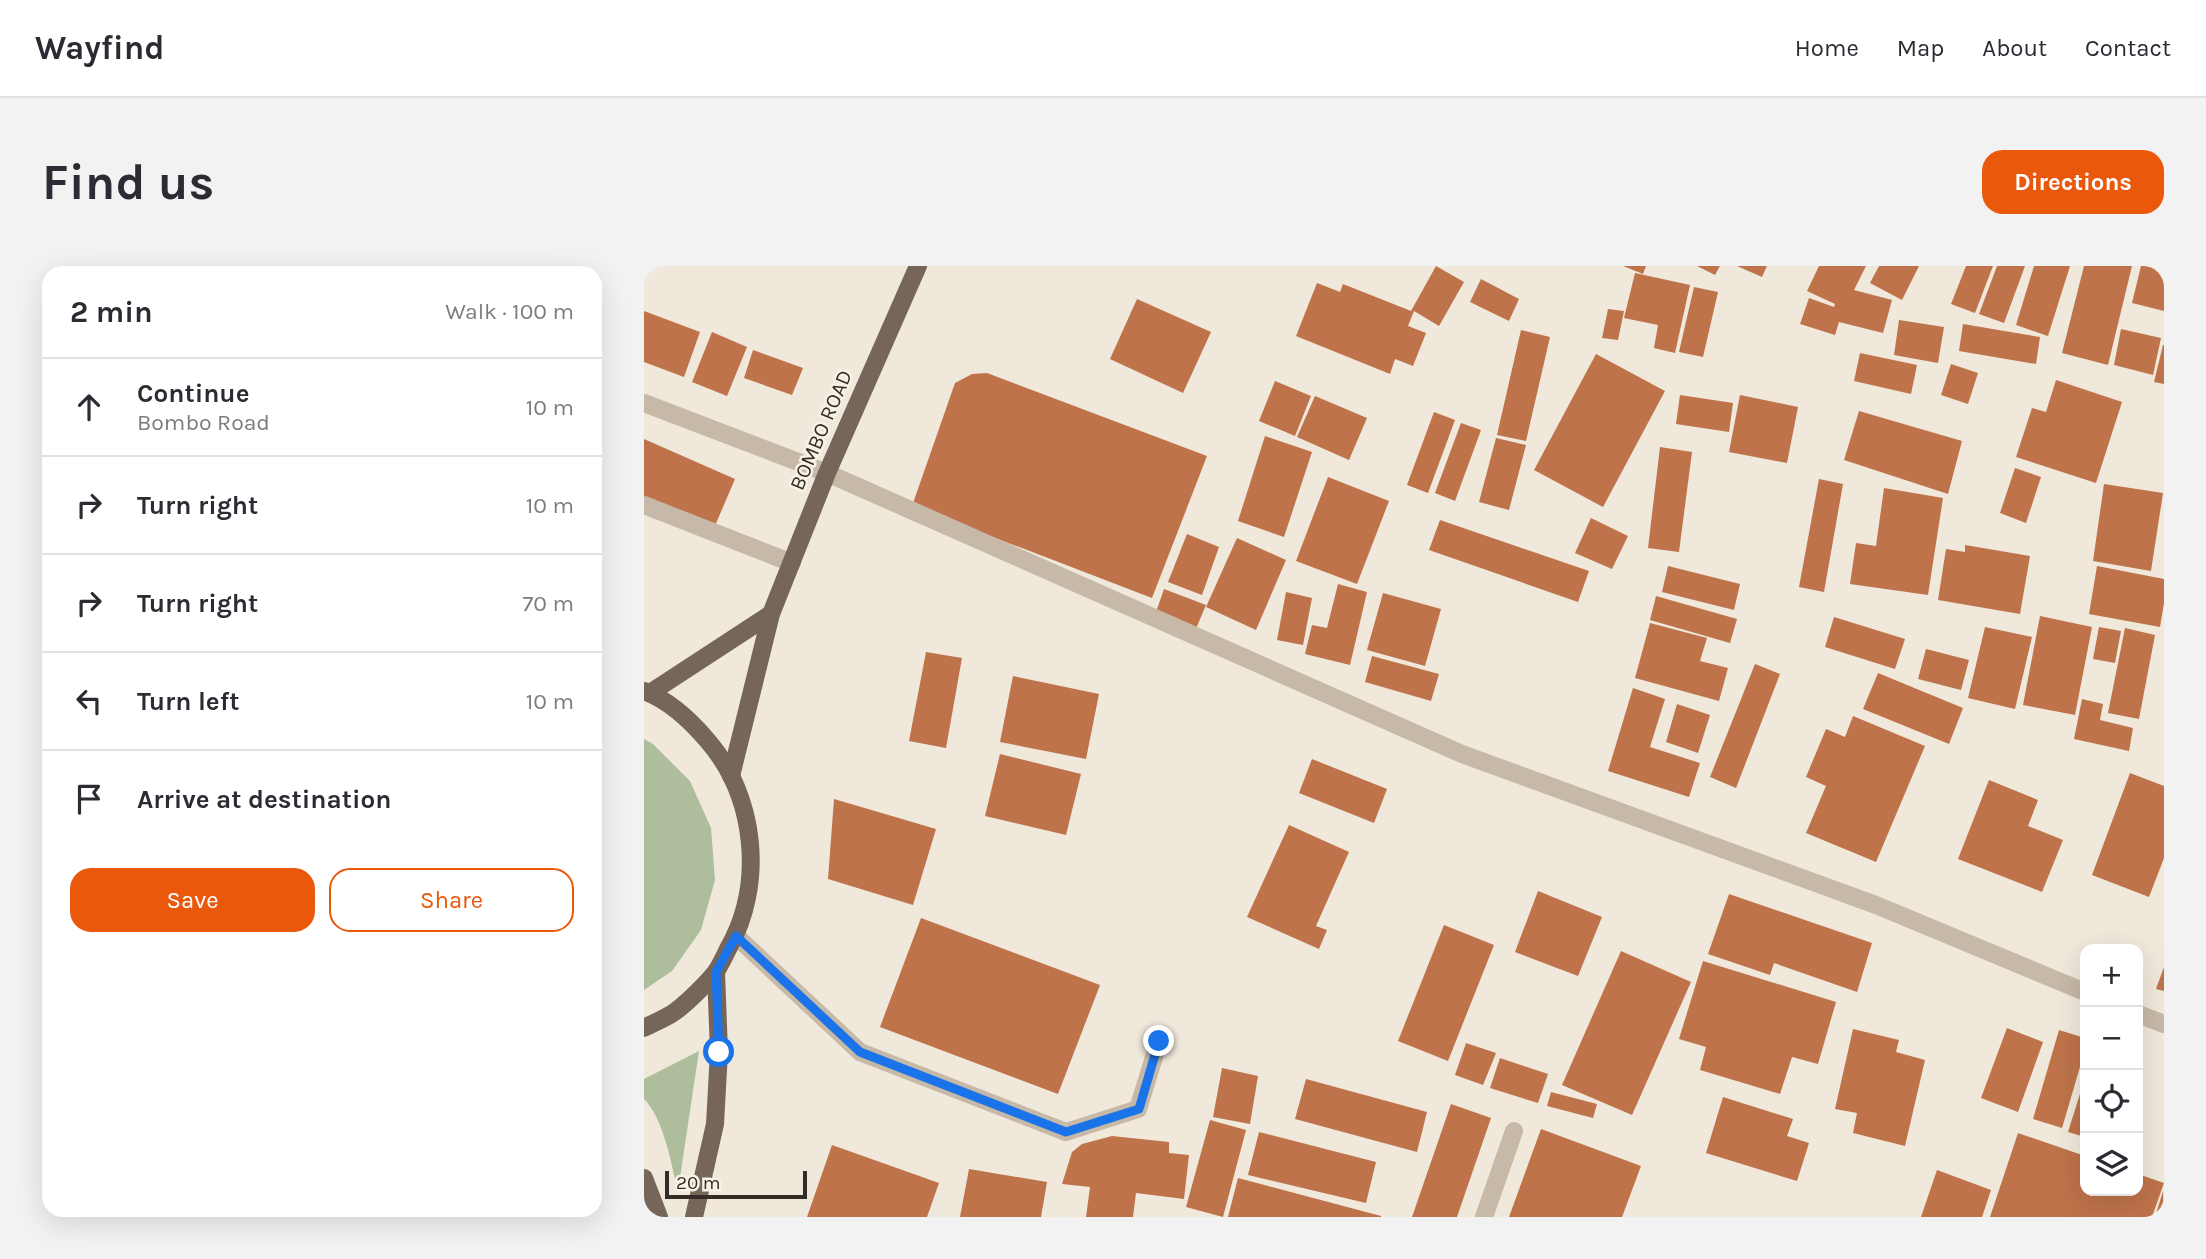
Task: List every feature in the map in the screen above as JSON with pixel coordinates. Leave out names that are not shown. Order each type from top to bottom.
[{"type":"main road","name":"BOMBO ROAD","points":[[731,776],[771,614],[827,473],[919,266]]},
{"type":"main road","points":[[644,1028],[674,1013],[716,972],[736,936],[749,896],[752,855],[746,814],[731,776],[716,750],[697,728],[675,709],[647,692],[771,614]]},
{"type":"main road","points":[[694,1217],[705,1174],[717,1103],[719,1052],[716,972]]},
{"type":"main road","points":[[644,1178],[659,1217]]},
{"type":"street","points":[[644,402],[827,473],[1462,754],[1876,905],[2080,990]]},
{"type":"street","points":[[644,505],[792,563]]},
{"type":"street","points":[[736,936],[860,1052],[1066,1132],[1139,1109],[1159,1041]]},
{"type":"street","points":[[2143,1016],[2164,1024]]},
{"type":"street","points":[[1484,1217],[1514,1131]]},
{"type":"green space","points":[[644,739],[653,744],[690,781],[711,828],[715,880],[701,930],[672,971],[644,990]]},
{"type":"green space","points":[[699,1051],[678,1191],[662,1130],[644,1099],[644,1079]]},
{"type":"building","points":[[1436,266],[1464,282],[1439,326],[1414,311],[1408,326],[1426,333],[1413,366],[1395,359],[1390,374],[1296,336],[1317,283],[1340,292],[1343,284],[1411,311]]},
{"type":"building","points":[[1623,266],[1646,266],[1643,274]]},
{"type":"building","points":[[1697,266],[1720,266],[1715,275]]},
{"type":"building","points":[[1737,266],[1767,266],[1762,277]]},
{"type":"building","points":[[1819,266],[1866,266],[1854,290],[1892,300],[1883,333],[1839,322],[1835,335],[1800,324],[1809,298],[1834,307],[1835,304],[1807,291]]},
{"type":"building","points":[[1879,266],[1919,266],[1902,300],[1870,283]]},
{"type":"building","points":[[1966,266],[1993,266],[1975,313],[1951,304]]},
{"type":"building","points":[[1997,266],[2025,266],[2004,323],[1979,314]]},
{"type":"building","points":[[2034,266],[2070,266],[2048,336],[2016,325]]},
{"type":"building","points":[[2084,266],[2132,266],[2108,365],[2062,353]]},
{"type":"building","points":[[2141,266],[2164,266],[2164,311],[2132,303]]},
{"type":"building","points":[[1635,273],[1690,285],[1675,353],[1654,348],[1658,325],[1624,318]]},
{"type":"building","points":[[1481,279],[1519,299],[1509,321],[1470,302]]},
{"type":"building","points":[[1694,287],[1718,292],[1703,357],[1679,352]]},
{"type":"building","points":[[1137,299],[1211,332],[1183,393],[1110,359]]},
{"type":"building","points":[[1608,309],[1624,311],[1618,340],[1602,338]]},
{"type":"building","points":[[644,311],[700,332],[684,377],[644,362]]},
{"type":"building","points":[[1899,320],[1944,327],[1938,363],[1894,355]]},
{"type":"building","points":[[1963,324],[2040,337],[2036,364],[1959,351]]},
{"type":"building","points":[[2121,329],[2161,338],[2153,375],[2114,365]]},
{"type":"building","points":[[1521,330],[1550,337],[1526,441],[1497,435]]},
{"type":"building","points":[[712,332],[747,347],[727,396],[692,382]]},
{"type":"building","points":[[2164,345],[2164,384],[2154,382]]},
{"type":"building","points":[[753,350],[803,368],[792,395],[744,378]]},
{"type":"building","points":[[1860,353],[1917,365],[1911,394],[1854,381]]},
{"type":"building","points":[[1596,354],[1665,391],[1603,507],[1534,470]]},
{"type":"building","points":[[1951,364],[1978,373],[1968,404],[1941,395]]},
{"type":"building","points":[[987,373],[1207,456],[1152,598],[912,506],[955,383],[972,374]]},
{"type":"building","points":[[2056,380],[2122,402],[2096,483],[2016,457],[2032,408],[2046,412]]},
{"type":"building","points":[[1275,381],[1311,396],[1295,436],[1259,421]]},
{"type":"building","points":[[1680,395],[1733,403],[1729,432],[1676,424]]},
{"type":"building","points":[[1740,395],[1798,407],[1787,463],[1729,452]]},
{"type":"building","points":[[1315,396],[1367,418],[1349,460],[1297,437]]},
{"type":"building","points":[[1859,411],[1962,441],[1948,494],[1844,460]]},
{"type":"building","points":[[1434,412],[1455,420],[1428,493],[1407,485]]},
{"type":"building","points":[[1461,423],[1481,430],[1455,501],[1435,493]]},
{"type":"building","points":[[1265,436],[1312,452],[1284,537],[1238,521]]},
{"type":"building","points":[[1496,438],[1526,445],[1509,510],[1479,502]]},
{"type":"building","points":[[644,439],[735,479],[711,535],[644,506]]},
{"type":"building","points":[[1660,447],[1692,452],[1679,552],[1648,548]]},
{"type":"building","points":[[2015,468],[2041,477],[2026,523],[2000,513]]},
{"type":"building","points":[[1328,477],[1389,501],[1357,584],[1296,561]]},
{"type":"building","points":[[1819,479],[1843,484],[1824,592],[1799,587]]},
{"type":"building","points":[[2104,484],[2163,493],[2151,571],[2093,561]]},
{"type":"building","points":[[1884,488],[1943,498],[1928,595],[1850,584],[1856,543],[1876,546]]},
{"type":"building","points":[[1591,518],[1628,536],[1612,569],[1575,553]]},
{"type":"building","points":[[1440,520],[1589,571],[1578,602],[1429,550]]},
{"type":"building","points":[[1187,534],[1219,547],[1202,595],[1168,582]]},
{"type":"building","points":[[1237,538],[1286,560],[1256,630],[1206,607]]},
{"type":"building","points":[[1965,545],[2030,556],[2020,614],[1938,600],[1946,549],[1965,552]]},
{"type":"building","points":[[1668,566],[1740,584],[1734,610],[1662,592]]},
{"type":"building","points":[[2097,566],[2164,579],[2160,627],[2089,614]]},
{"type":"building","points":[[1338,584],[1367,592],[1350,665],[1305,654],[1312,625],[1327,628]]},
{"type":"building","points":[[1164,589],[1206,605],[1195,631],[1155,615]]},
{"type":"building","points":[[1286,592],[1312,598],[1303,645],[1277,640]]},
{"type":"building","points":[[1383,593],[1441,609],[1425,666],[1367,650]]},
{"type":"building","points":[[1656,596],[1737,619],[1730,643],[1650,620]]},
{"type":"building","points":[[2040,616],[2092,627],[2075,715],[2023,705]]},
{"type":"building","points":[[1834,617],[1905,639],[1895,669],[1825,647]]},
{"type":"building","points":[[1650,623],[1707,638],[1700,661],[1728,668],[1719,701],[1635,678]]},
{"type":"building","points":[[1985,627],[2032,637],[2015,709],[1968,698]]},
{"type":"building","points":[[2099,627],[2121,631],[2115,663],[2093,659]]},
{"type":"building","points":[[2125,628],[2155,635],[2139,719],[2108,713]]},
{"type":"building","points":[[1926,649],[1969,660],[1961,690],[1918,679]]},
{"type":"building","points":[[926,652],[962,658],[946,748],[909,741]]},
{"type":"building","points":[[1372,656],[1439,674],[1431,701],[1365,682]]},
{"type":"building","points":[[1755,664],[1780,674],[1736,788],[1710,777]]},
{"type":"building","points":[[1878,673],[1963,708],[1949,744],[1863,709]]},
{"type":"building","points":[[1013,676],[1099,694],[1086,759],[1000,742]]},
{"type":"building","points":[[1633,688],[1665,699],[1650,747],[1700,763],[1689,797],[1608,771]]},
{"type":"building","points":[[2082,699],[2103,704],[2100,720],[2133,728],[2129,751],[2074,739]]},
{"type":"building","points":[[1677,704],[1710,715],[1698,753],[1666,742]]},
{"type":"building","points":[[1853,716],[1925,746],[1876,862],[1806,833],[1826,786],[1806,777],[1826,729],[1845,737]]},
{"type":"building","points":[[1000,754],[1081,774],[1066,835],[985,816]]},
{"type":"building","points":[[1312,759],[1387,789],[1374,823],[1299,793]]},
{"type":"building","points":[[2130,773],[2164,786],[2164,858],[2149,897],[2092,875]]},
{"type":"building","points":[[1989,780],[2038,800],[2028,826],[2063,840],[2042,892],[1958,859]]},
{"type":"building","points":[[834,799],[936,829],[913,905],[828,879]]},
{"type":"building","points":[[1289,825],[1349,852],[1316,926],[1327,930],[1319,949],[1247,917]]},
{"type":"building","points":[[1538,891],[1602,917],[1578,976],[1515,952]]},
{"type":"building","points":[[1729,894],[1872,943],[1857,992],[1774,963],[1770,975],[1708,954]]},
{"type":"building","points":[[921,918],[1100,985],[1058,1094],[880,1027]]},
{"type":"building","points":[[1444,925],[1494,945],[1448,1061],[1398,1041]]},
{"type":"building","points":[[1621,951],[1691,982],[1632,1115],[1562,1085]]},
{"type":"building","points":[[1703,961],[1836,1002],[1818,1064],[1792,1057],[1780,1094],[1700,1070],[1706,1047],[1679,1039]]},
{"type":"building","points":[[2164,967],[2164,991],[2156,989]]},
{"type":"building","points":[[2007,1028],[2043,1042],[2018,1112],[1981,1098]]},
{"type":"building","points":[[1853,1029],[1899,1040],[1896,1052],[1925,1060],[1905,1146],[1853,1133],[1857,1113],[1835,1109]]},
{"type":"building","points":[[2059,1030],[2080,1036],[2080,1067],[2062,1128],[2033,1119]]},
{"type":"building","points":[[1466,1043],[1496,1053],[1483,1085],[1455,1075]]},
{"type":"building","points":[[1500,1058],[1548,1074],[1538,1103],[1490,1088]]},
{"type":"building","points":[[1222,1068],[1258,1076],[1250,1124],[1213,1117]]},
{"type":"building","points":[[1306,1079],[1427,1112],[1417,1152],[1295,1119]]},
{"type":"building","points":[[1551,1092],[1597,1104],[1593,1118],[1547,1106]]},
{"type":"building","points":[[2080,1094],[2080,1136],[2068,1132]]},
{"type":"building","points":[[1723,1097],[1793,1119],[1787,1136],[1809,1143],[1797,1181],[1706,1153]]},
{"type":"building","points":[[1451,1104],[1491,1118],[1457,1217],[1412,1217]]},
{"type":"building","points":[[1210,1120],[1246,1130],[1223,1217],[1186,1207]]},
{"type":"building","points":[[1541,1129],[1641,1166],[1622,1217],[1509,1217]]},
{"type":"building","points":[[1259,1132],[1376,1162],[1366,1203],[1248,1175]]},
{"type":"building","points":[[2018,1133],[2080,1154],[2080,1196],[2143,1196],[2143,1176],[2164,1183],[2152,1217],[1990,1217]]},
{"type":"building","points":[[1112,1136],[1169,1142],[1169,1153],[1189,1155],[1184,1199],[1136,1193],[1133,1217],[1086,1217],[1090,1187],[1062,1184],[1072,1152],[1082,1144]]},
{"type":"building","points":[[832,1145],[939,1183],[927,1217],[807,1217]]},
{"type":"building","points":[[969,1169],[1047,1182],[1041,1217],[960,1217]]},
{"type":"building","points":[[1937,1170],[1991,1190],[1982,1217],[1921,1217]]},
{"type":"building","points":[[1238,1178],[1381,1216],[1381,1217],[1228,1217]]},
{"type":"building","points":[[2163,1191],[2164,1217],[2155,1217]]},
{"type":"route","points":[[719,1052],[716,972],[736,936],[860,1052],[1066,1132],[1139,1109],[1159,1041]]}]
